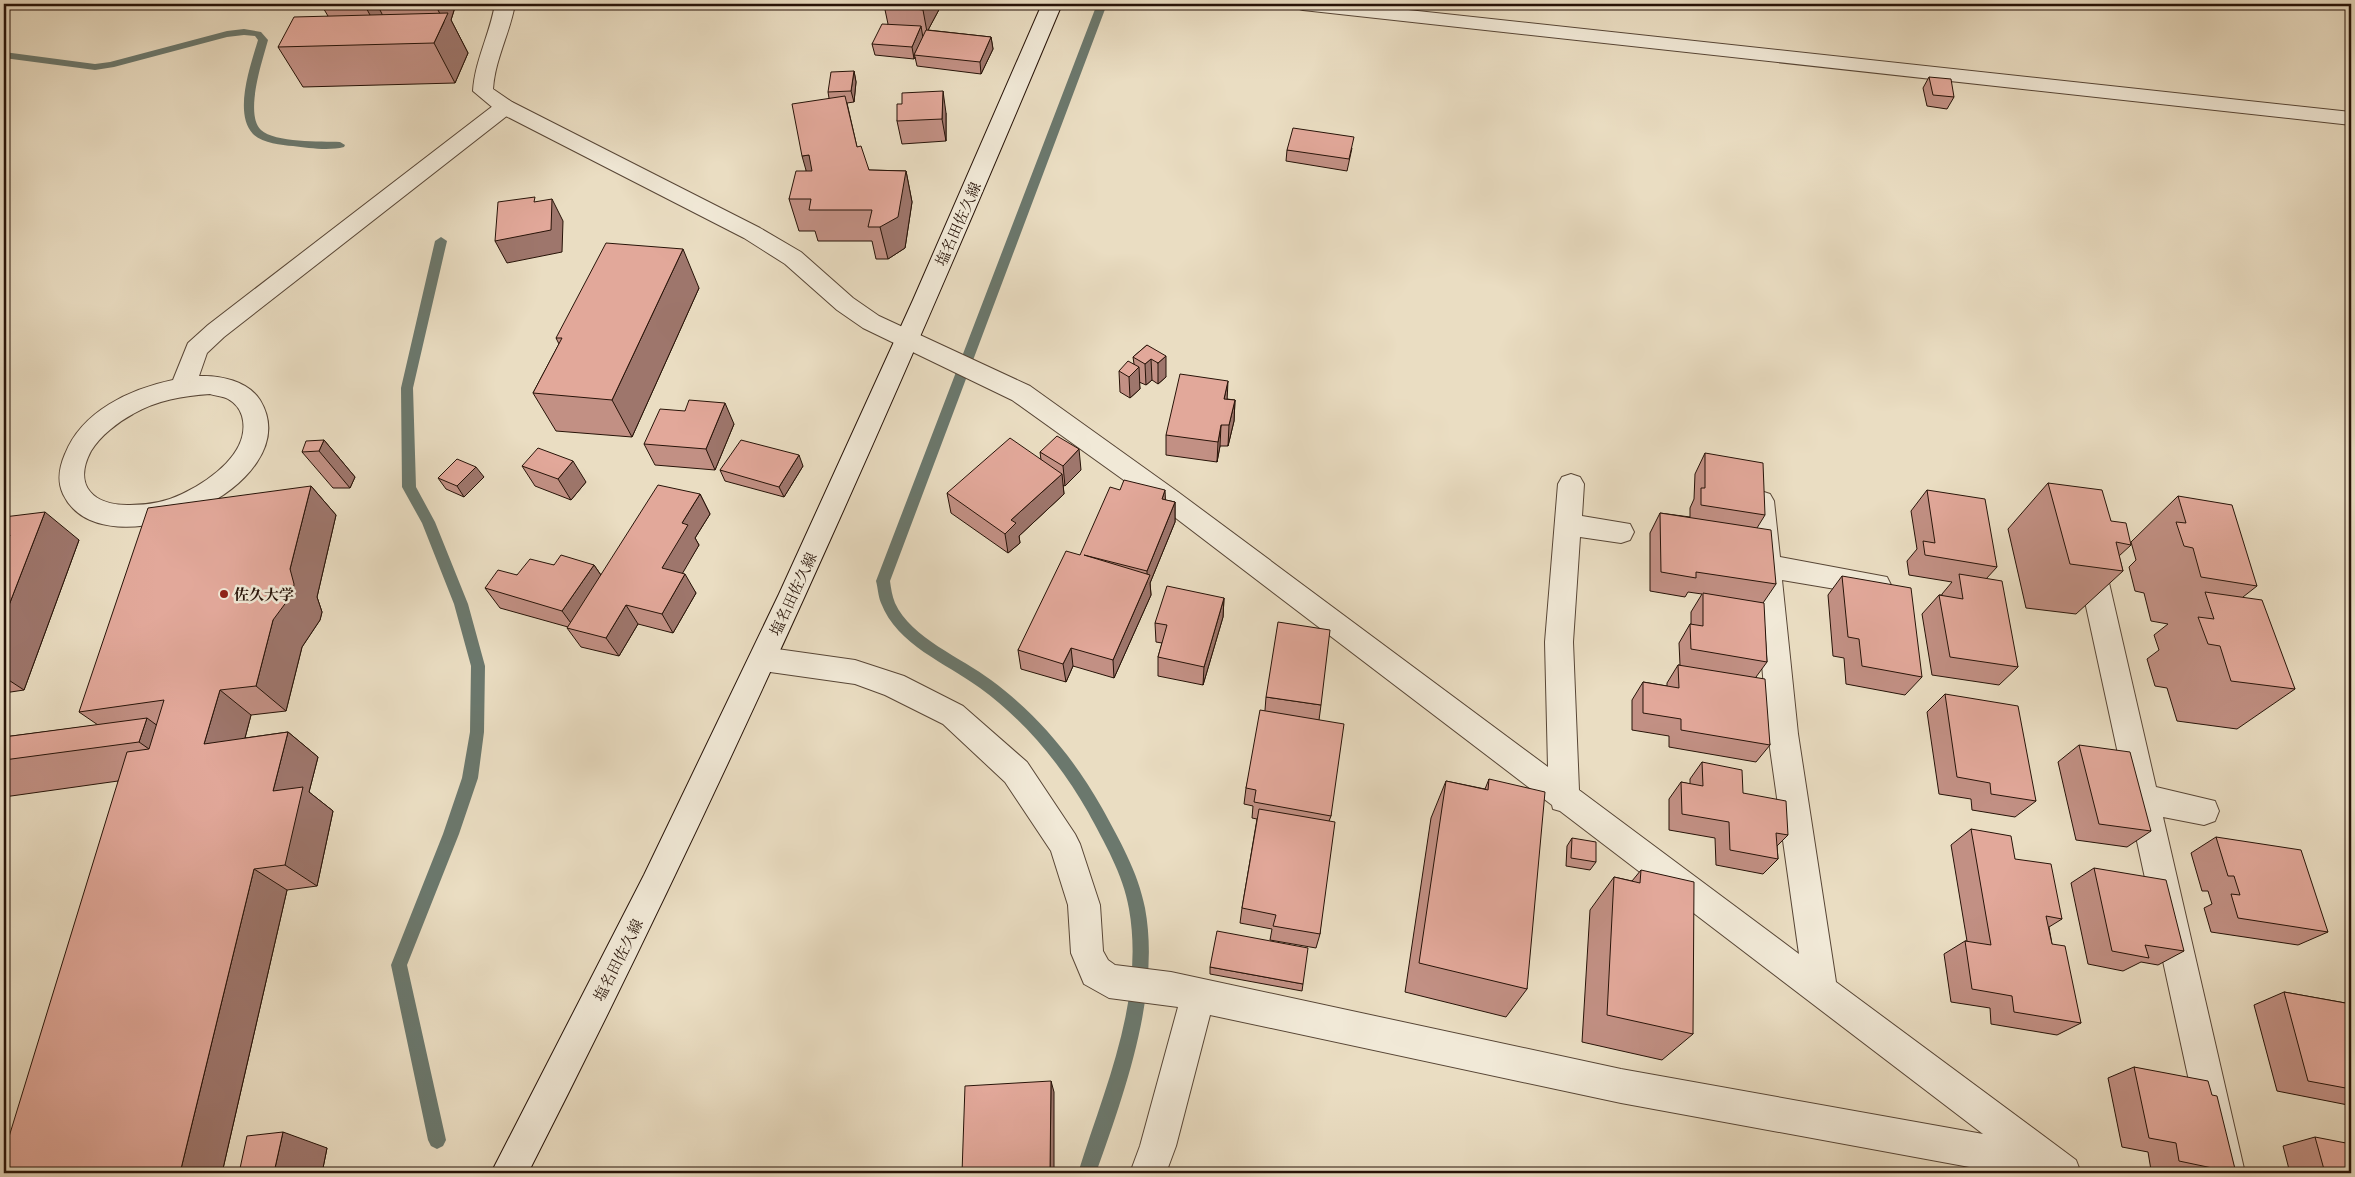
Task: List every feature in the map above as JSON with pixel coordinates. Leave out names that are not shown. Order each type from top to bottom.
[{"type":"street","points":[[505,4],[503,21],[483,74],[483,91],[505,107],[752,233],[793,258],[845,304],[871,322],[1021,393],[1169,499],[2056,1169]]},
{"type":"street","name":"塩名田佐久線","points":[[509,1173],[659,880],[763,659],[908,340],[1052,4]]},
{"type":"street","points":[[1303,4],[2351,119]]},
{"type":"street","points":[[183,386],[197,348],[216,330],[505,107]]},
{"type":"street","points":[[210,385],[233,390],[249,402],[256,418],[255,437],[245,459],[225,479],[199,498],[168,510],[139,517],[108,515],[86,507],[73,491],[71,471],[80,449],[98,427],[123,408],[152,394],[183,386],[210,385]]},
{"type":"street","points":[[1564,798],[1559,642],[1570,484]]},
{"type":"street","points":[[1761,501],[1783,734],[1822,992]]},
{"type":"street","points":[[1568,525],[1621,532]]},
{"type":"street","points":[[1767,566],[1881,585]]},
{"type":"street","points":[[2093,574],[2227,1173]]},
{"type":"street","points":[[763,659],[856,672],[894,685],[954,715],[990,746],[1016,772],[1064,844],[1084,905],[1087,953],[1096,972],[1109,980],[1185,993],[1621,1086],[2056,1169]]},
{"type":"street","points":[[2144,799],[2204,811]]},
{"type":"street","points":[[1148,1173],[1158,1146],[1185,993]]},
{"type":"building","points":[[323,4],[351,4],[322,6]]},
{"type":"building","points":[[885,4],[926,4],[923,10]]},
{"type":"building","points":[[448,13],[434,43],[278,47],[294,17]]},
{"type":"building","points":[[882,24],[921,26],[912,47],[872,44]]},
{"type":"building","points":[[926,30],[991,37],[980,62],[914,55]]},
{"type":"building","points":[[854,71],[851,91],[828,92],[831,72]]},
{"type":"building","points":[[1929,77],[1951,79],[1954,97],[1933,95]]},
{"type":"building","points":[[943,91],[942,119],[897,121],[897,104],[902,104],[902,93]]},
{"type":"building","points":[[845,96],[857,147],[861,146],[869,170],[906,171],[898,217],[880,227],[868,227],[872,210],[809,210],[811,199],[789,199],[796,171],[812,171],[809,155],[802,156],[792,104]]},
{"type":"building","points":[[1293,128],[1354,137],[1349,159],[1287,150]]},
{"type":"building","points":[[535,197],[534,202],[552,199],[551,230],[495,241],[498,202]]},
{"type":"building","points":[[606,243],[683,249],[612,400],[533,393],[562,338],[556,338]]},
{"type":"building","points":[[1147,345],[1166,356],[1158,363],[1151,359],[1145,364],[1133,357]]},
{"type":"building","points":[[1128,361],[1139,367],[1129,377],[1119,371]]},
{"type":"building","points":[[1180,374],[1228,381],[1224,399],[1235,400],[1229,425],[1221,425],[1218,442],[1166,435]]},
{"type":"building","points":[[689,400],[725,403],[706,449],[644,444],[660,409],[685,411]]},
{"type":"building","points":[[1057,436],[1079,449],[1063,466],[1040,452]]},
{"type":"building","points":[[1010,438],[1062,474],[1011,520],[1016,523],[1005,534],[947,493]]},
{"type":"building","points":[[324,440],[319,451],[302,452],[306,441]]},
{"type":"building","points":[[741,440],[799,455],[779,487],[720,470]]},
{"type":"building","points":[[538,448],[573,461],[558,479],[522,466]]},
{"type":"building","points":[[1705,453],[1763,463],[1765,515],[1701,505],[1701,488],[1705,488]]},
{"type":"building","points":[[457,459],[476,467],[457,486],[438,478]]},
{"type":"building","points":[[1124,480],[1165,490],[1162,499],[1175,502],[1147,571],[1084,555],[1150,575],[1113,660],[1071,648],[1063,664],[1018,650],[1066,551],[1080,555],[1110,487],[1120,490]]},
{"type":"building","points":[[2048,483],[2102,490],[2111,521],[2126,523],[2131,545],[2116,542],[2123,571],[2070,564]]},
{"type":"building","points":[[658,485],[700,494],[682,523],[688,525],[662,568],[685,574],[662,614],[626,605],[606,638],[567,628]]},
{"type":"building","points":[[311,486],[290,569],[294,584],[293,593],[273,620],[256,686],[220,690],[204,744],[288,732],[273,791],[303,787],[285,865],[254,869],[180,1173],[4,1173],[4,1153],[127,752],[149,749],[164,700],[79,712],[148,508]]},
{"type":"building","points":[[1927,490],[1985,499],[1997,567],[1925,555],[1923,541],[1935,543]]},
{"type":"building","points":[[2178,496],[2232,505],[2257,586],[2201,577],[2193,548],[2184,546],[2176,522],[2186,523]]},
{"type":"building","points":[[45,512],[4,618],[4,550],[10,535],[4,536],[4,517]]},
{"type":"building","points":[[1660,513],[1771,530],[1776,584],[1696,572],[1696,578],[1661,572]]},
{"type":"building","points":[[561,555],[594,565],[562,611],[485,588],[498,570],[517,575],[530,559],[554,565]]},
{"type":"building","points":[[1959,574],[2002,581],[2018,667],[1950,657],[1939,595],[1963,599]]},
{"type":"building","points":[[1842,576],[1911,588],[1922,677],[1862,666],[1859,639],[1848,637]]},
{"type":"building","points":[[1167,586],[1224,598],[1204,667],[1158,657],[1167,625],[1155,623]]},
{"type":"building","points":[[2205,592],[2262,600],[2295,689],[2231,681],[2220,646],[2208,644],[2198,617],[2214,619]]},
{"type":"building","points":[[1703,593],[1764,603],[1767,662],[1691,649],[1690,624],[1703,626]]},
{"type":"building","points":[[1278,622],[1330,630],[1321,705],[1266,697]]},
{"type":"building","points":[[1678,665],[1765,679],[1770,745],[1681,730],[1681,719],[1643,713],[1643,682],[1679,688]]},
{"type":"building","points":[[1945,694],[2018,706],[2036,801],[1991,794],[1990,783],[1957,777]]},
{"type":"building","points":[[1260,710],[1344,724],[1331,816],[1254,802],[1256,790],[1246,788]]},
{"type":"building","points":[[147,718],[139,742],[4,760],[4,737]]},
{"type":"building","points":[[2079,745],[2130,752],[2151,831],[2099,824]]},
{"type":"building","points":[[1702,762],[1742,770],[1743,793],[1786,801],[1788,835],[1776,833],[1778,859],[1730,850],[1729,822],[1682,814],[1681,782],[1703,786]]},
{"type":"building","points":[[1489,779],[1545,792],[1527,989],[1419,963],[1446,781],[1488,790]]},
{"type":"building","points":[[1259,809],[1335,822],[1320,934],[1273,926],[1276,915],[1242,908]]},
{"type":"building","points":[[1971,829],[2011,836],[2015,859],[2051,864],[2062,919],[2046,916],[2052,944],[2065,946],[2081,1023],[2014,1012],[2012,996],[1972,989],[1965,941],[1991,945]]},
{"type":"building","points":[[2216,837],[2301,850],[2328,932],[2238,918],[2231,894],[2240,895],[2234,876],[2228,876]]},
{"type":"building","points":[[1572,838],[1596,842],[1596,862],[1571,858]]},
{"type":"building","points":[[2094,868],[2166,880],[2184,951],[2145,945],[2149,958],[2112,951]]},
{"type":"building","points":[[1641,870],[1694,882],[1693,1034],[1607,1015],[1614,877],[1640,883]]},
{"type":"building","points":[[1217,931],[1308,948],[1303,984],[1210,967]]},
{"type":"building","points":[[2284,992],[2351,1004],[2351,1089],[2308,1081]]},
{"type":"building","points":[[2134,1067],[2208,1081],[2212,1095],[2217,1096],[2236,1173],[2179,1161],[2176,1143],[2149,1138]]},
{"type":"building","points":[[1051,1081],[1050,1173],[962,1173],[965,1086]]},
{"type":"building","points":[[283,1132],[275,1168],[239,1173],[247,1136]]},
{"type":"building","points":[[2315,1137],[2351,1144],[2351,1173],[2325,1173]]},
{"type":"waterway","points":[[1087,1173],[1118,1078],[1128,1043],[1135,1007],[1140,972],[1141,939],[1137,909],[1130,883],[1107,833],[1083,790],[1072,772],[1046,739],[1032,723],[1000,695],[944,658],[904,627],[894,616],[888,604],[883,581],[1102,4]]},
{"type":"waterway","points":[[4,55],[95,67],[110,65],[227,34],[244,32],[258,34],[263,40],[249,101],[249,114],[257,132],[284,142],[340,145]]},
{"type":"waterway","points":[[437,1140],[399,965],[451,834],[470,778],[477,732],[478,666],[461,604],[428,522],[409,487],[407,388],[441,241]]},
{"type":"place","name":"佐久大学","points":[[224,594]]}]
